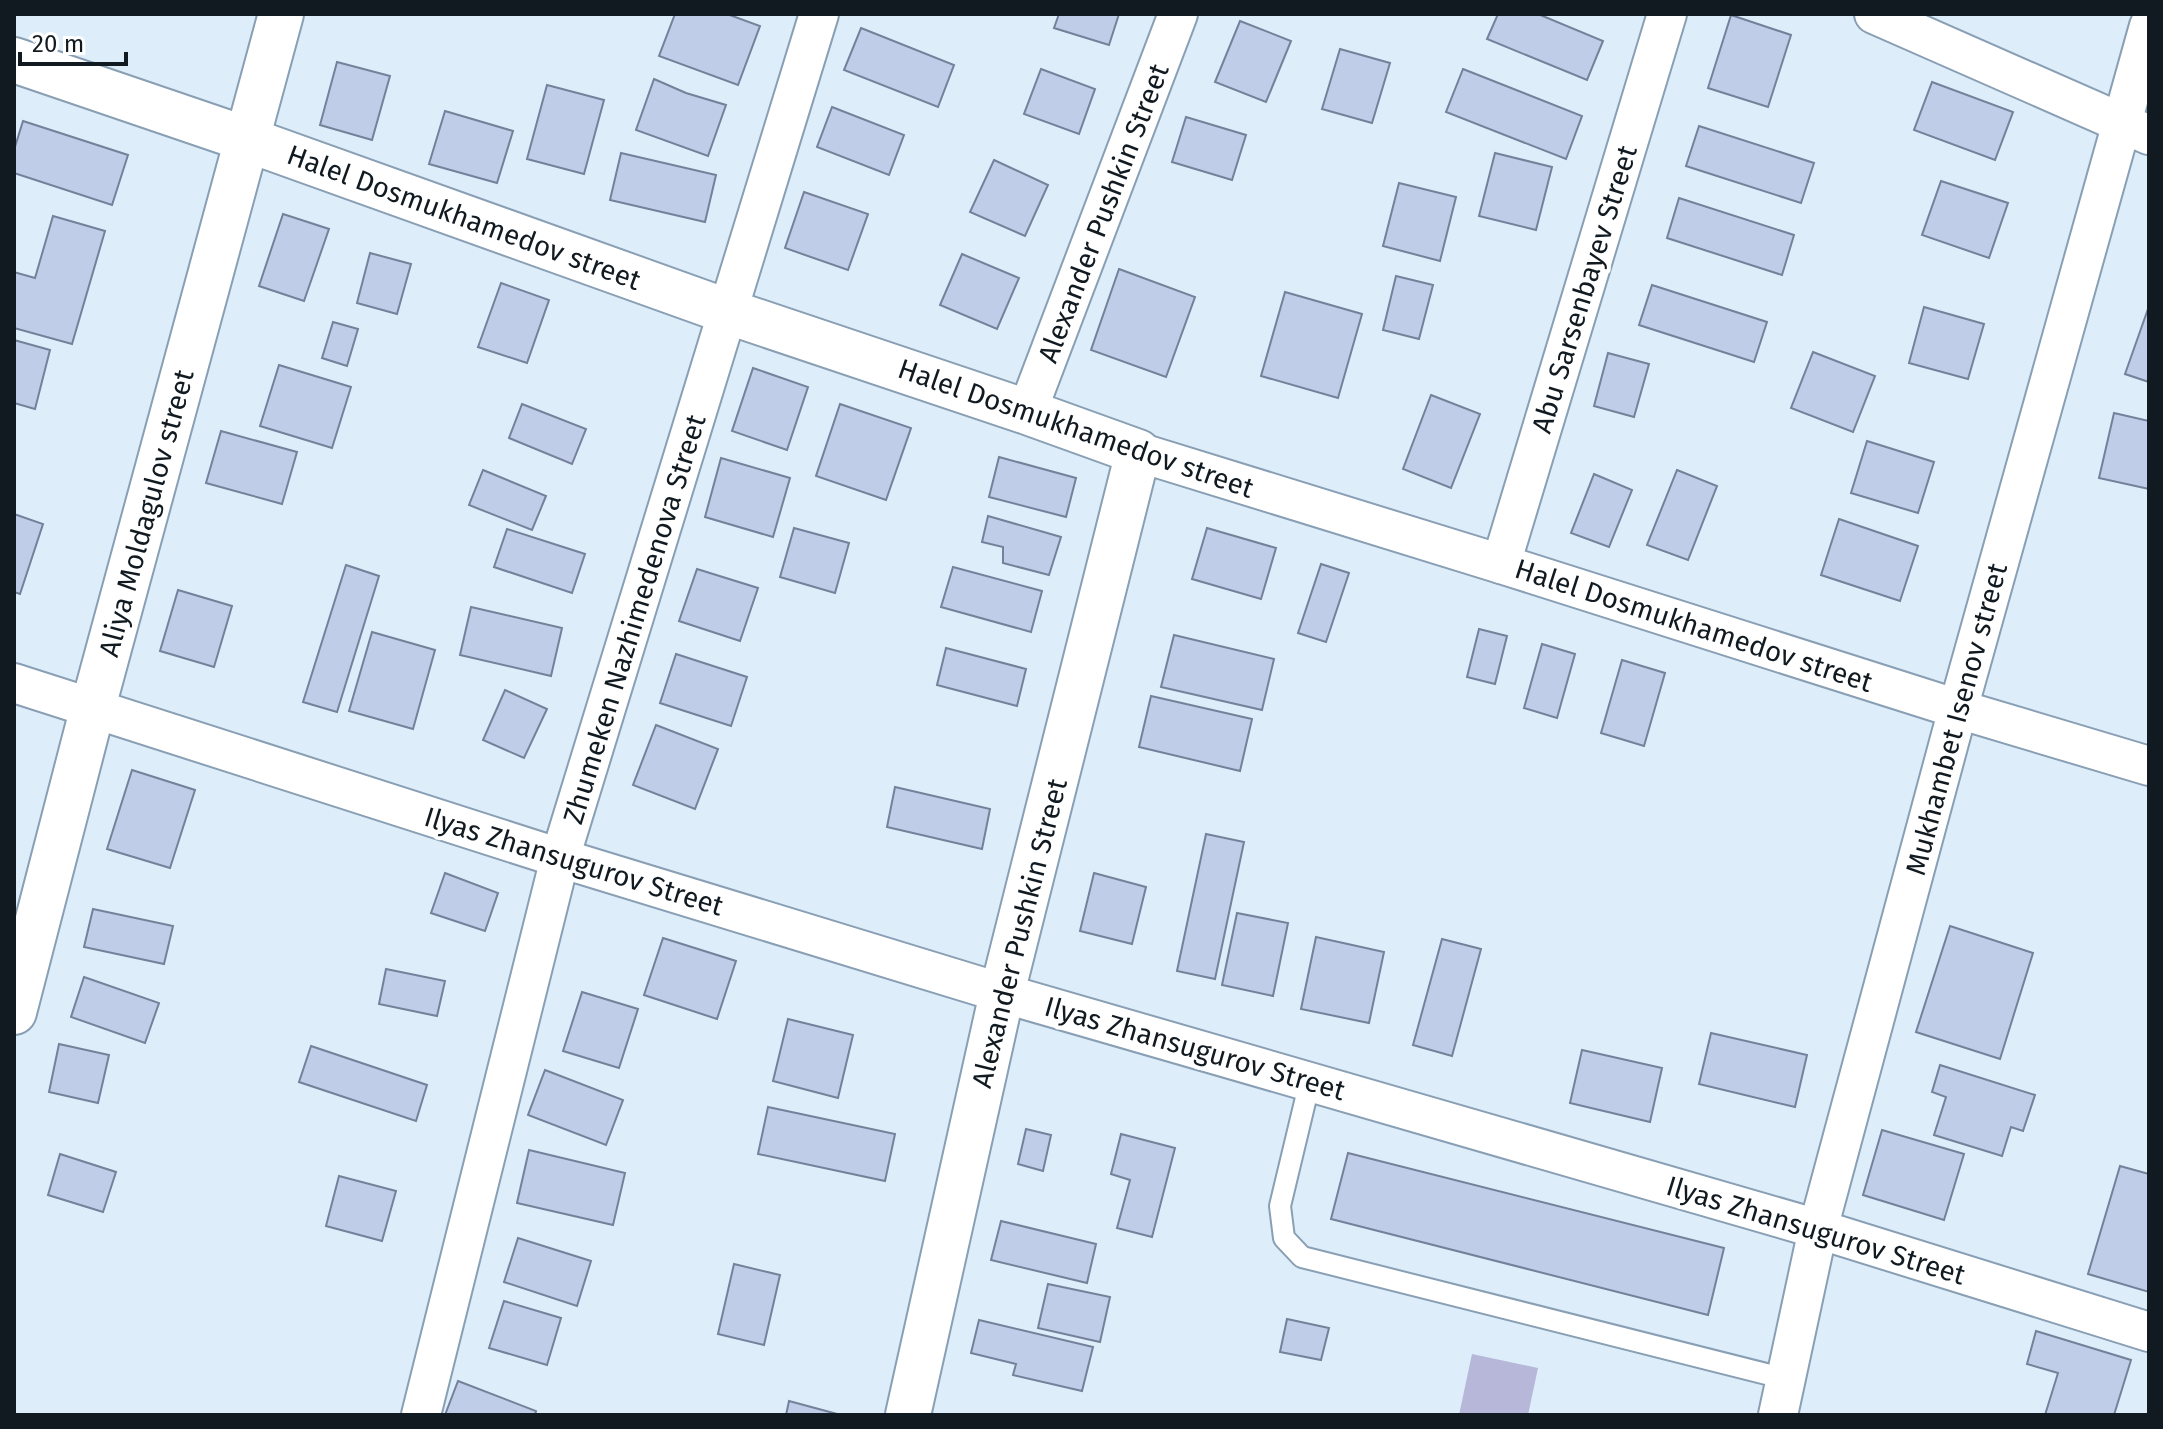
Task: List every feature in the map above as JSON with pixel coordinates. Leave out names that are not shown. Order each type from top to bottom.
[{"type":"street","name":"Aliya Moldagulov street","points":[[14,1012],[93,707],[281,14]]},
{"type":"street","name":"Zhumeken Nazhimedenova Street","points":[[421,1415],[560,858],[819,14]]},
{"type":"street","name":"Alexander Pushkin Street","points":[[1027,412],[1178,14]]},
{"type":"street","name":"Abu Sarsenbayev Street","points":[[1501,564],[1667,14]]},
{"type":"street","points":[[1874,14],[2136,129]]},
{"type":"street","name":"Mukhambet Isenov street","points":[[1782,1397],[1818,1229],[1958,709],[2136,129],[2149,26]]},
{"type":"street","name":"Halel Dosmukhamedov street","points":[[14,60],[246,139],[729,312],[1138,452],[2149,766]]},
{"type":"street","name":"Alexander Pushkin Street","points":[[908,1415],[1002,993],[1138,452]]},
{"type":"street","name":"Ilyas Zhansugurov Street","points":[[14,683],[560,858],[1002,993],[1818,1229],[2149,1332]]},
{"type":"lane","points":[[1310,1081],[1280,1206],[1284,1238],[1302,1257],[1782,1397]]},
{"type":"shaded area","points":[[1472,1354],[1538,1368],[1528,1415],[1459,1415]]},
{"type":"building","points":[[675,14],[727,14],[760,26],[738,85],[659,56]]},
{"type":"building","points":[[1059,14],[1119,14],[1109,45],[1054,28]]},
{"type":"building","points":[[1498,14],[1538,14],[1603,41],[1587,80],[1487,39]]},
{"type":"building","points":[[1731,15],[1791,35],[1768,107],[1708,88]]},
{"type":"building","points":[[1240,21],[1291,41],[1266,102],[1215,82]]},
{"type":"building","points":[[861,28],[954,65],[938,107],[844,70]]},
{"type":"building","points":[[1340,49],[1390,63],[1372,123],[1322,109]]},
{"type":"building","points":[[337,62],[390,76],[372,140],[320,125]]},
{"type":"building","points":[[1041,69],[1095,89],[1079,134],[1024,114]]},
{"type":"building","points":[[1463,69],[1582,116],[1566,159],[1446,112]]},
{"type":"building","points":[[654,79],[726,105],[708,156],[636,130]]},
{"type":"building","points":[[1932,82],[2013,112],[1995,160],[1914,130]]},
{"type":"building","points":[[547,85],[604,100],[584,174],[527,159]]},
{"type":"building","points":[[832,107],[904,135],[889,175],[817,147]]},
{"type":"building","points":[[445,111],[513,131],[497,183],[429,164]]},
{"type":"building","points":[[1186,117],[1246,135],[1232,180],[1172,162]]},
{"type":"building","points":[[23,121],[128,155],[112,205],[14,173],[14,150]]},
{"type":"building","points":[[1699,126],[1814,163],[1801,203],[1686,166]]},
{"type":"building","points":[[621,153],[716,175],[705,222],[610,200]]},
{"type":"building","points":[[1495,153],[1552,167],[1536,230],[1479,216]]},
{"type":"building","points":[[994,160],[1048,185],[1025,236],[970,212]]},
{"type":"building","points":[[1941,181],[2008,203],[1989,258],[1922,235]]},
{"type":"building","points":[[1399,183],[1456,197],[1440,261],[1383,246]]},
{"type":"building","points":[[804,192],[868,214],[848,270],[785,248]]},
{"type":"building","points":[[1679,198],[1794,235],[1782,275],[1667,238]]},
{"type":"building","points":[[283,214],[329,229],[304,301],[259,286]]},
{"type":"building","points":[[53,216],[105,231],[72,344],[14,328],[14,272],[35,278]]},
{"type":"building","points":[[370,253],[411,264],[397,314],[357,303]]},
{"type":"building","points":[[962,254],[1019,278],[997,329],[940,305]]},
{"type":"building","points":[[1119,269],[1195,297],[1166,377],[1091,350]]},
{"type":"building","points":[[1396,276],[1433,285],[1419,339],[1383,330]]},
{"type":"building","points":[[501,283],[549,300],[527,363],[478,347]]},
{"type":"building","points":[[1652,285],[1767,322],[1754,362],[1639,325]]},
{"type":"building","points":[[1285,292],[1362,314],[1338,398],[1261,376]]},
{"type":"building","points":[[2149,306],[2149,382],[2125,374]]},
{"type":"building","points":[[1924,307],[1984,324],[1968,379],[1909,363]]},
{"type":"building","points":[[333,322],[358,329],[347,366],[322,358]]},
{"type":"building","points":[[14,340],[50,350],[35,409],[14,403]]},
{"type":"building","points":[[1813,352],[1875,376],[1853,432],[1791,408]]},
{"type":"building","points":[[1608,353],[1649,364],[1634,417],[1594,406]]},
{"type":"building","points":[[279,365],[351,387],[332,448],[260,426]]},
{"type":"building","points":[[753,368],[808,387],[787,450],[732,431]]},
{"type":"building","points":[[1431,395],[1480,414],[1451,488],[1403,469]]},
{"type":"building","points":[[522,404],[586,429],[572,464],[509,438]]},
{"type":"building","points":[[840,404],[911,428],[886,500],[816,476]]},
{"type":"building","points":[[2114,413],[2149,421],[2149,489],[2099,478]]},
{"type":"building","points":[[221,431],[297,452],[282,504],[206,483]]},
{"type":"building","points":[[1867,441],[1934,462],[1918,513],[1851,493]]},
{"type":"building","points":[[999,457],[1076,478],[1066,517],[989,497]]},
{"type":"building","points":[[721,458],[790,478],[773,537],[705,517]]},
{"type":"building","points":[[483,470],[546,496],[532,530],[469,505]]},
{"type":"building","points":[[1677,470],[1717,486],[1688,560],[1647,545]]},
{"type":"building","points":[[1594,474],[1632,490],[1609,547],[1571,533]]},
{"type":"building","points":[[14,514],[43,524],[20,594],[14,592]]},
{"type":"building","points":[[988,516],[1061,537],[1049,575],[1003,563],[1003,547],[982,542]]},
{"type":"building","points":[[1839,519],[1918,546],[1900,601],[1821,575]]},
{"type":"building","points":[[794,528],[849,543],[835,593],[780,577]]},
{"type":"building","points":[[1207,528],[1276,548],[1261,599],[1192,579]]},
{"type":"building","points":[[507,529],[585,554],[572,593],[494,567]]},
{"type":"building","points":[[1321,564],[1349,573],[1326,642],[1298,633]]},
{"type":"building","points":[[346,565],[379,576],[337,712],[303,702]]},
{"type":"building","points":[[953,567],[1042,591],[1031,632],[941,607]]},
{"type":"building","points":[[697,569],[758,588],[740,641],[679,621]]},
{"type":"building","points":[[178,590],[232,606],[214,667],[160,651]]},
{"type":"building","points":[[471,607],[562,628],[551,676],[460,655]]},
{"type":"building","points":[[1479,629],[1507,636],[1495,684],[1467,677]]},
{"type":"building","points":[[372,632],[435,650],[413,729],[349,711]]},
{"type":"building","points":[[1174,635],[1274,659],[1262,710],[1161,687]]},
{"type":"building","points":[[1542,644],[1575,654],[1557,718],[1524,708]]},
{"type":"building","points":[[946,648],[1026,669],[1017,706],[937,685]]},
{"type":"building","points":[[676,654],[747,677],[731,726],[660,703]]},
{"type":"building","points":[[1622,660],[1665,673],[1644,746],[1601,733]]},
{"type":"building","points":[[505,690],[547,709],[524,758],[483,740]]},
{"type":"building","points":[[1151,696],[1252,719],[1240,771],[1139,747]]},
{"type":"building","points":[[656,725],[718,749],[695,809],[633,785]]},
{"type":"building","points":[[132,770],[195,790],[170,868],[107,849]]},
{"type":"building","points":[[895,787],[990,809],[982,849],[887,827]]},
{"type":"building","points":[[1206,834],[1244,842],[1215,979],[1177,971]]},
{"type":"building","points":[[445,873],[498,893],[485,931],[431,913]]},
{"type":"building","points":[[1094,873],[1146,887],[1132,944],[1080,931]]},
{"type":"building","points":[[93,909],[173,926],[164,964],[84,947]]},
{"type":"building","points":[[1237,913],[1288,923],[1273,996],[1222,985]]},
{"type":"building","points":[[1950,926],[2033,953],[2000,1059],[1916,1032]]},
{"type":"building","points":[[1316,937],[1384,952],[1369,1023],[1301,1009]]},
{"type":"building","points":[[663,938],[736,961],[717,1019],[644,995]]},
{"type":"building","points":[[1442,939],[1481,949],[1452,1056],[1413,1045]]},
{"type":"building","points":[[386,969],[445,981],[437,1016],[379,1004]]},
{"type":"building","points":[[84,977],[159,1003],[145,1043],[71,1017]]},
{"type":"building","points":[[582,992],[638,1009],[619,1068],[563,1051]]},
{"type":"building","points":[[788,1019],[853,1035],[838,1098],[773,1081]]},
{"type":"building","points":[[1711,1033],[1807,1055],[1795,1107],[1699,1084]]},
{"type":"building","points":[[59,1044],[109,1055],[98,1103],[49,1092]]},
{"type":"building","points":[[311,1046],[427,1085],[416,1121],[299,1082]]},
{"type":"building","points":[[1582,1050],[1662,1068],[1650,1122],[1570,1103]]},
{"type":"building","points":[[1940,1065],[2035,1095],[2023,1131],[2011,1127],[2002,1156],[1934,1135],[1946,1097],[1932,1092]]},
{"type":"building","points":[[545,1070],[623,1100],[606,1145],[528,1115]]},
{"type":"building","points":[[768,1107],[895,1134],[885,1181],[758,1154]]},
{"type":"building","points":[[1026,1129],[1051,1135],[1043,1171],[1018,1164]]},
{"type":"building","points":[[1882,1130],[1964,1154],[1944,1220],[1863,1195]]},
{"type":"building","points":[[1121,1134],[1175,1148],[1152,1237],[1117,1228],[1130,1180],[1111,1174]]},
{"type":"building","points":[[529,1150],[625,1173],[613,1225],[517,1203]]},
{"type":"building","points":[[1348,1153],[1724,1248],[1708,1315],[1331,1219]]},
{"type":"building","points":[[60,1154],[116,1172],[103,1212],[48,1195]]},
{"type":"building","points":[[2120,1166],[2149,1174],[2149,1292],[2088,1274]]},
{"type":"building","points":[[339,1176],[396,1191],[382,1241],[326,1226]]},
{"type":"building","points":[[1001,1221],[1096,1244],[1087,1283],[991,1260]]},
{"type":"building","points":[[518,1238],[591,1261],[577,1306],[504,1282]]},
{"type":"building","points":[[734,1264],[780,1275],[764,1345],[718,1334]]},
{"type":"building","points":[[1048,1284],[1110,1297],[1100,1342],[1038,1328]]},
{"type":"building","points":[[504,1301],[561,1318],[547,1365],[489,1348]]},
{"type":"building","points":[[1287,1319],[1329,1328],[1321,1360],[1280,1352]]},
{"type":"building","points":[[979,1320],[1093,1347],[1082,1391],[1013,1375],[1016,1364],[971,1353]]},
{"type":"building","points":[[2036,1331],[2131,1360],[2114,1415],[2045,1415],[2058,1373],[2027,1364]]},
{"type":"building","points":[[458,1381],[536,1411],[535,1415],[445,1415]]},
{"type":"building","points":[[789,1401],[841,1415],[786,1415]]}]
